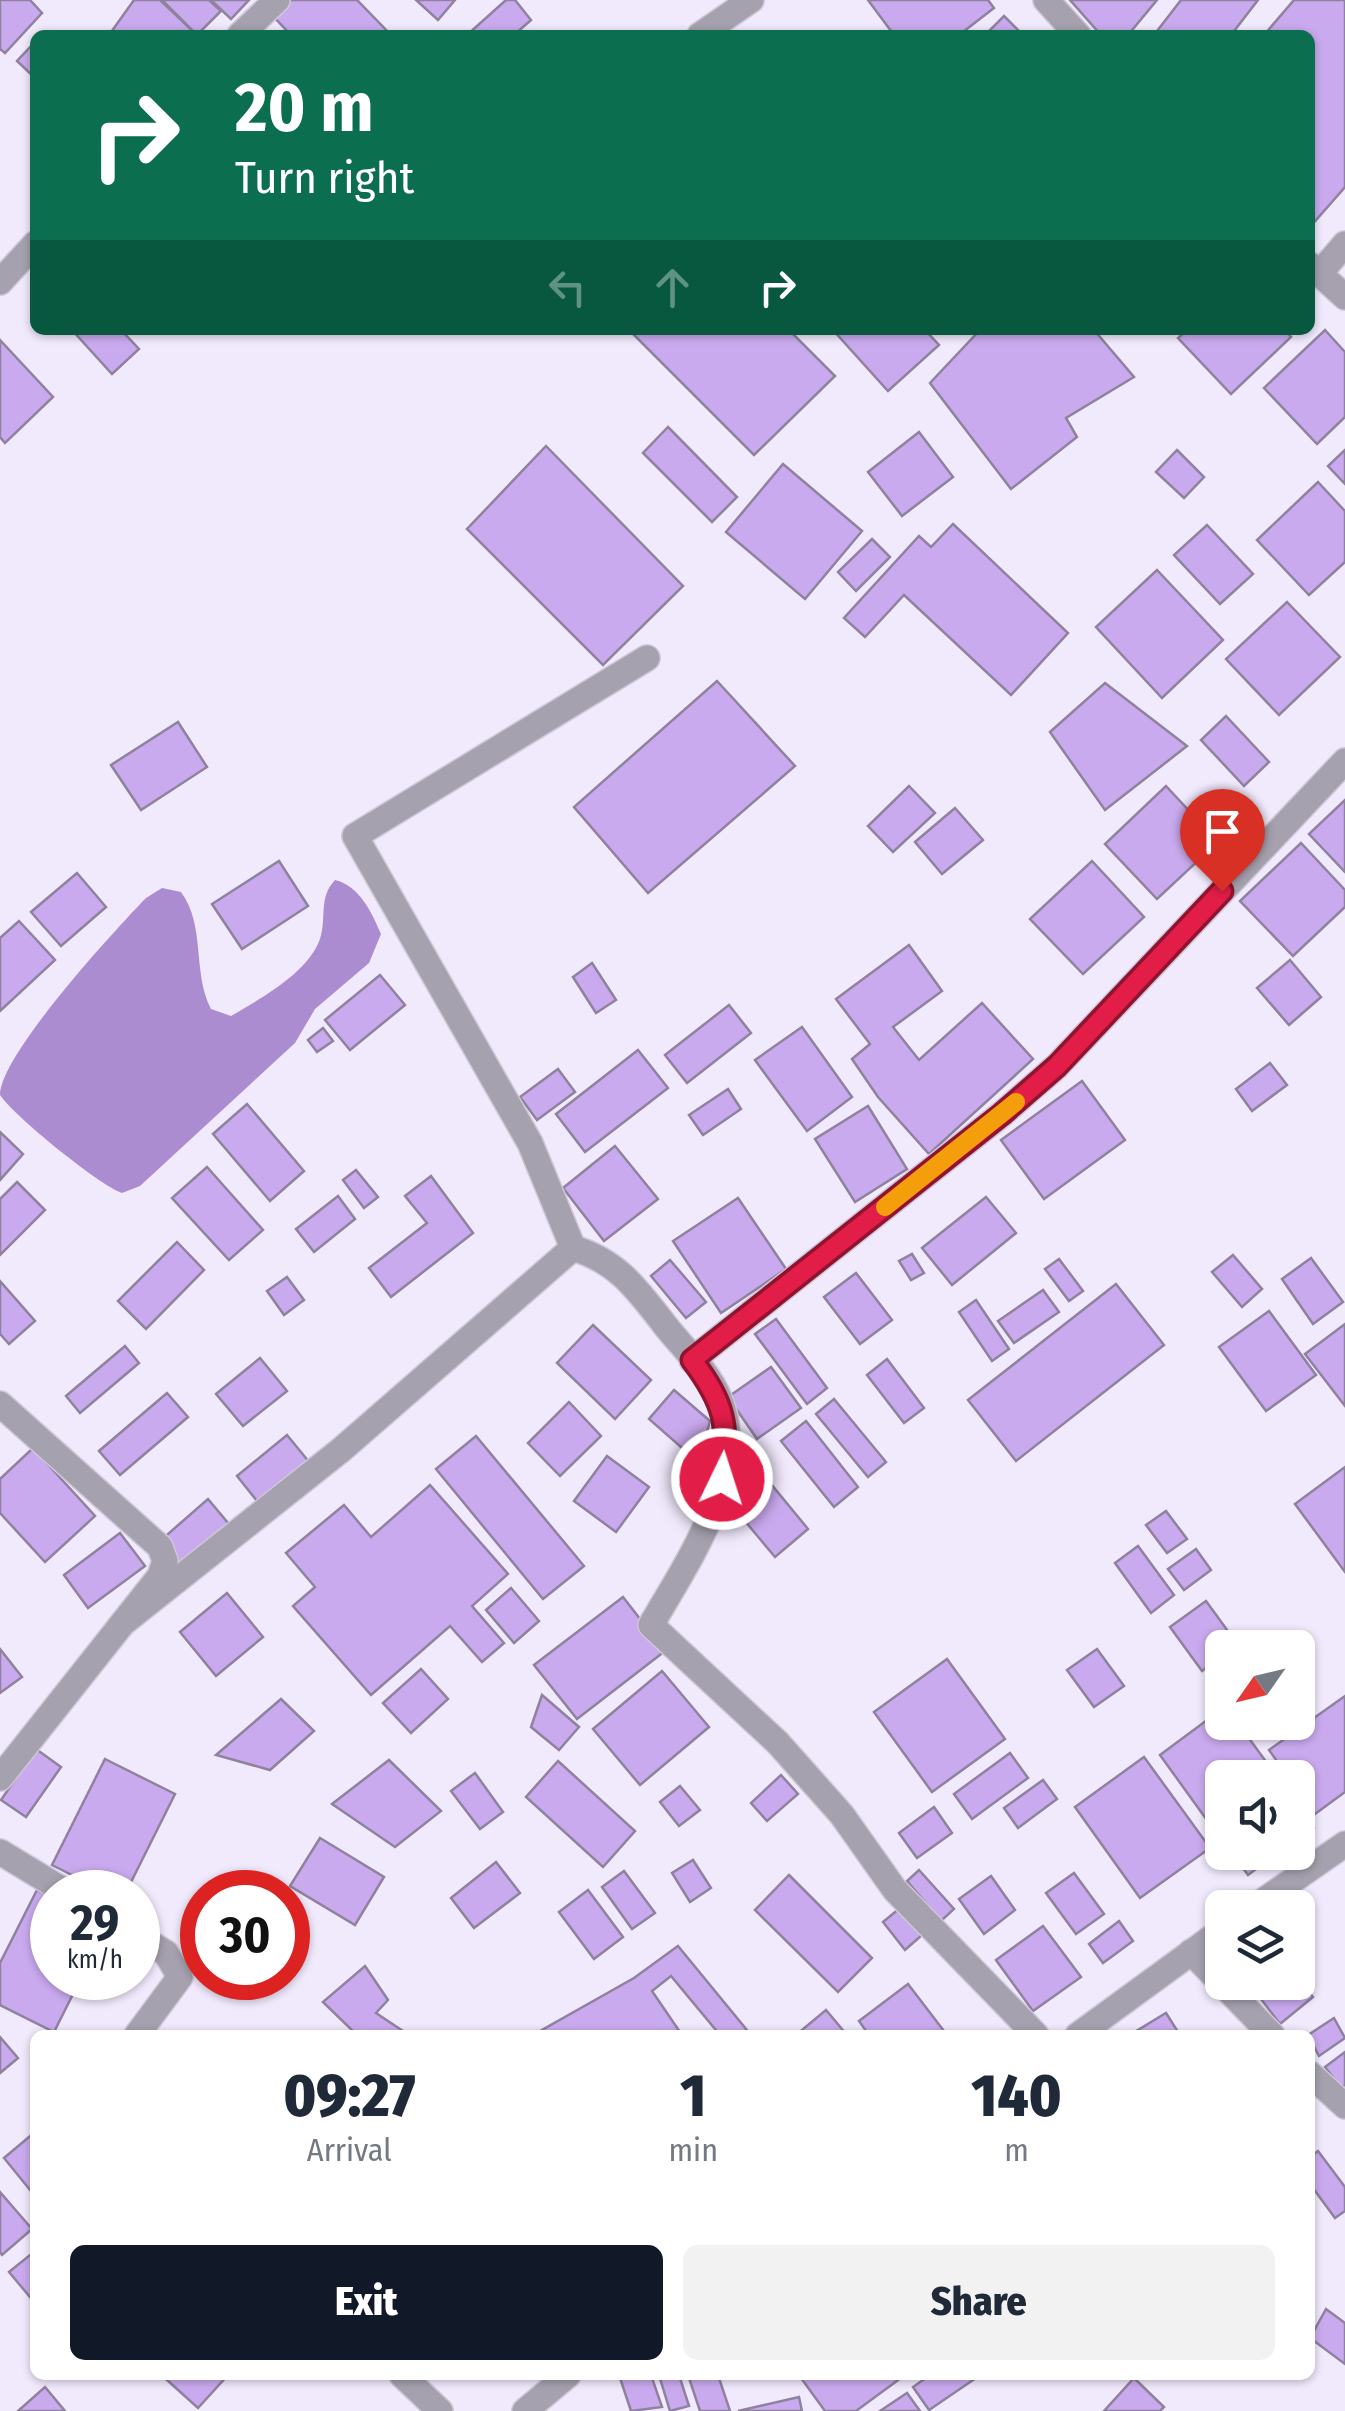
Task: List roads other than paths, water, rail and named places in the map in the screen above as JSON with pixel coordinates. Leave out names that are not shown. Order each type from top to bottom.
[{"type":"street","points":[[245,30],[277,0]]},
{"type":"street","points":[[707,30],[750,0]]},
{"type":"street","points":[[1046,0],[1073,30]]},
{"type":"street","points":[[1315,268],[1345,244]]},
{"type":"street","points":[[0,282],[30,249]]},
{"type":"street","points":[[1315,270],[1345,297]]},
{"type":"street","points":[[573,1248],[530,1143],[355,836],[647,658]]},
{"type":"street","points":[[692,1360],[1057,1066],[1345,761]]},
{"type":"street","points":[[573,1248],[598,1255],[626,1274],[720,1397],[727,1440],[722,1479],[694,1549],[651,1625],[778,1743],[842,1815],[895,1890],[1031,2030]]},
{"type":"street","points":[[123,1623],[341,1450],[573,1248]]},
{"type":"street","points":[[0,1404],[160,1547],[165,1561],[160,1576],[0,1778]]},
{"type":"street","points":[[1279,1890],[1345,1844]]},
{"type":"street","points":[[0,1852],[30,1870]]},
{"type":"street","points":[[1085,2030],[1205,1942]]},
{"type":"street","points":[[141,2030],[180,1977],[160,1950]]},
{"type":"street","points":[[1191,1952],[1267,2030]]},
{"type":"street","points":[[1315,2079],[1345,2106]]},
{"type":"street","points":[[407,2380],[440,2411]]},
{"type":"street","points":[[525,2411],[562,2380]]}]
